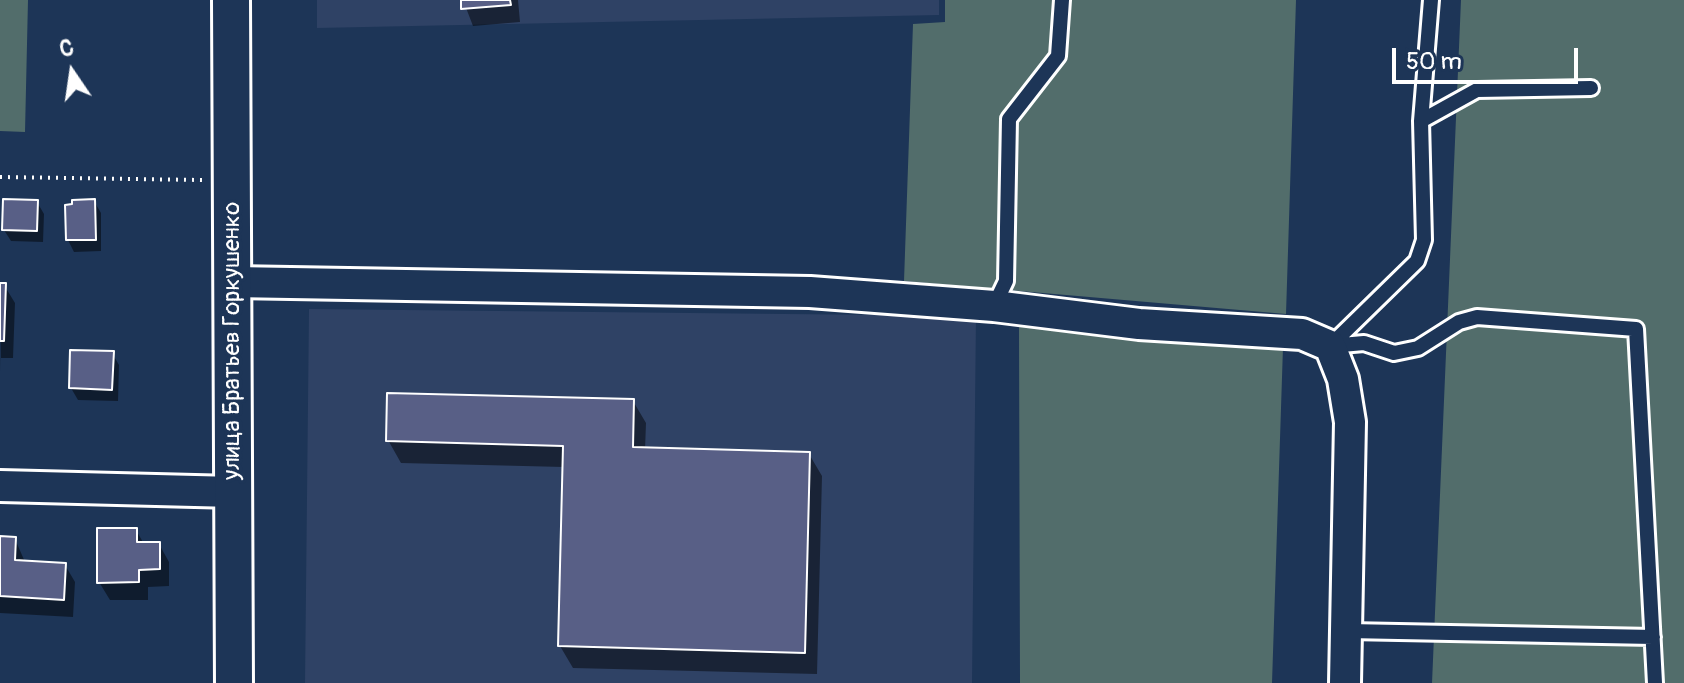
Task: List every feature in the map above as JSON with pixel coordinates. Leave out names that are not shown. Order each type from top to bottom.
[{"type":"street","name":"улица Братьев Горкушенко","points":[[231,0],[234,683]]},
{"type":"street","points":[[233,282],[810,292],[994,306],[1139,324],[1302,334],[1330,346],[1343,379],[1350,422],[1345,683]]},
{"type":"street","points":[[0,486],[234,492]]},
{"type":"lane","points":[[994,306],[1006,281],[1009,119],[1058,56],[1062,0]]},
{"type":"lane","points":[[1330,346],[1417,261],[1424,240],[1421,121],[1431,0]]},
{"type":"lane","points":[[1421,121],[1477,90],[1591,88]]},
{"type":"lane","points":[[1330,346],[1364,343],[1394,353],[1418,348],[1459,322],[1477,317],[1636,329],[1655,683]]},
{"type":"lane","points":[[1348,631],[1653,637]]},
{"type":"path","points":[[0,177],[232,180]]},
{"type":"shaded area","points":[[317,0],[939,0],[939,15],[317,28]]},
{"type":"shaded area","points":[[309,309],[976,316],[972,683],[305,683]]},
{"type":"green space","points":[[0,0],[28,0],[25,132],[0,131]]},
{"type":"green space","points":[[945,0],[1296,0],[1286,314],[904,281],[913,24],[945,22]]},
{"type":"green space","points":[[1461,0],[1684,0],[1684,683],[1432,683]]},
{"type":"green space","points":[[1019,326],[1283,347],[1272,683],[1020,683]]},
{"type":"building","points":[[461,0],[510,0],[511,5],[461,9]]},
{"type":"building","points":[[3,199],[38,200],[37,231],[2,230]]},
{"type":"building","points":[[95,199],[96,240],[66,240],[65,205],[72,204],[72,200]]},
{"type":"building","points":[[0,283],[6,283],[4,341],[0,341]]},
{"type":"building","points":[[70,350],[114,351],[112,390],[69,388]]},
{"type":"building","points":[[387,393],[634,399],[633,447],[810,452],[805,653],[558,646],[563,446],[386,441]]},
{"type":"building","points":[[97,528],[137,528],[137,542],[160,542],[160,569],[139,570],[139,582],[97,583]]},
{"type":"building","points":[[0,536],[16,537],[15,560],[66,563],[64,600],[0,596]]}]
